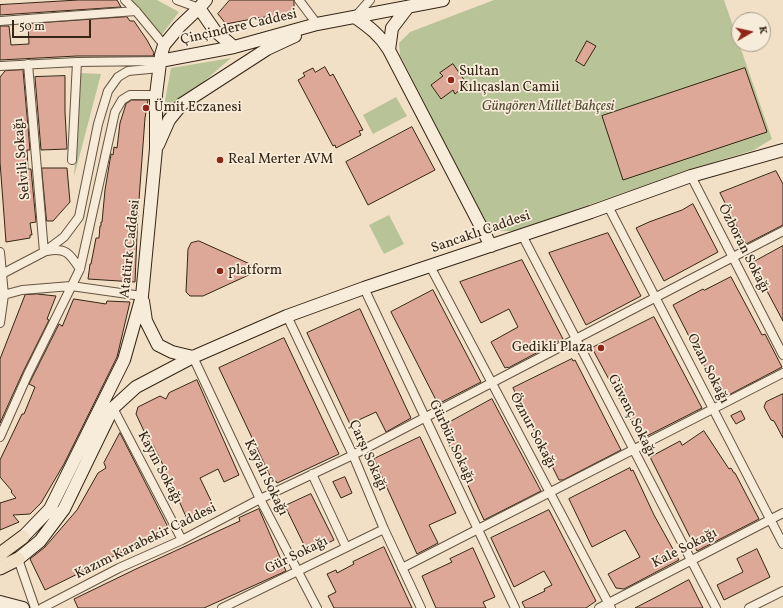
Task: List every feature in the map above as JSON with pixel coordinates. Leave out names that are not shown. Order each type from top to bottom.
[{"type":"main road","name":"Çinçindere Caddesi","points":[[160,65],[234,47],[317,24],[443,0]]},
{"type":"main road","name":"Atatürk Caddesi","points":[[23,537],[50,509],[124,360],[142,296],[156,149],[156,95],[164,46],[179,27],[203,4]]},
{"type":"main road","points":[[203,4],[215,31],[234,47]]},
{"type":"main road","points":[[389,50],[392,28],[408,7]]},
{"type":"main road","points":[[355,17],[374,30],[389,50],[491,246]]},
{"type":"main road","points":[[156,149],[169,120],[182,104],[267,49],[317,24]]},
{"type":"main road","name":"Sancaklı Caddesi","points":[[113,408],[136,387],[193,357],[287,316],[364,288],[608,206],[691,176],[782,152]]},
{"type":"main road","points":[[142,296],[146,321],[158,345],[172,352],[193,357]]},
{"type":"main road","points":[[0,568],[18,559],[40,541],[64,509],[113,408]]},
{"type":"main road","points":[[0,546],[23,537]]},
{"type":"main road","points":[[0,554],[23,537]]},
{"type":"main road","points":[[0,602],[23,608]]},
{"type":"street","points":[[125,0],[136,11],[164,46]]},
{"type":"street","points":[[177,0],[203,4]]},
{"type":"street","points":[[299,0],[317,24]]},
{"type":"street","points":[[355,17],[370,0]]},
{"type":"street","points":[[0,21],[136,11]]},
{"type":"street","points":[[72,160],[77,62]]},
{"type":"street","points":[[0,66],[77,62],[160,65]]},
{"type":"street","name":"Selvili Sokağı","points":[[28,64],[44,252]]},
{"type":"street","points":[[2,274],[44,252],[64,237],[78,217],[98,124],[108,91],[118,77],[128,71],[160,65]]},
{"type":"street","points":[[0,436],[28,374],[80,269],[115,112],[122,100],[130,95],[156,95]]},
{"type":"street","name":"Özboran Sokağı","points":[[691,176],[783,355]]},
{"type":"street","name":"Ozan Sokağı","points":[[608,206],[783,544]]},
{"type":"street","name":"Kazım Karabekir Caddesi","points":[[42,608],[119,568],[182,540],[260,499],[353,455],[783,232]]},
{"type":"street","name":"Güvenç Sokağı","points":[[522,235],[716,608]]},
{"type":"street","points":[[44,252],[57,249],[65,251],[71,256],[80,269]]},
{"type":"street","points":[[0,252],[2,274],[0,322]]},
{"type":"street","name":"Öznur Sokağı","points":[[430,266],[609,606]]},
{"type":"street","points":[[2,296],[22,290],[71,286],[142,296]]},
{"type":"street","name":"Gürbüz Sokağı","points":[[364,288],[515,608]]},
{"type":"street","name":"Çarşı Sokağı","points":[[287,316],[353,455],[384,529],[421,608]]},
{"type":"street","name":"Kayalı Sokağı","points":[[193,357],[260,499],[317,608]]},
{"type":"street","points":[[402,568],[783,373]]},
{"type":"street","name":"Kayın Sokağı","points":[[113,408],[182,540]]},
{"type":"street","points":[[312,474],[346,547]]},
{"type":"street","name":"Kale Sokağı","points":[[599,608],[609,606],[783,513]]},
{"type":"street","name":"Gür Sokağı","points":[[222,608],[384,529]]},
{"type":"street","points":[[18,559],[35,608]]},
{"type":"street","points":[[749,608],[783,591]]},
{"type":"green space","points":[[132,0],[157,0],[179,12],[160,37]]},
{"type":"green space","name":"Güngören Millet Bahçesi","points":[[494,0],[724,0],[731,20],[731,52],[742,52],[772,139],[754,150],[694,168],[515,231],[495,231],[487,226],[400,55],[399,43],[410,32]]},
{"type":"green space","points":[[231,58],[186,97],[163,122],[163,111],[171,68]]},
{"type":"green space","points":[[80,73],[101,74],[74,177]]},
{"type":"green space","points":[[396,97],[407,116],[373,134],[363,115]]},
{"type":"green space","points":[[389,215],[404,244],[384,254],[369,225]]},
{"type":"building","points":[[79,0],[117,0],[121,7],[0,15],[0,5]]},
{"type":"building","points":[[230,0],[294,0],[294,14],[257,18],[226,24],[218,14]]},
{"type":"building","points":[[127,17],[130,21],[134,21],[147,40],[154,53],[153,56],[77,56],[0,60],[0,26],[9,26],[11,45],[29,44],[28,24]]},
{"type":"building","points":[[587,41],[596,46],[584,66],[576,61]]},
{"type":"building","name":"Sultan Kılıçaslan Camii","points":[[453,64],[467,84],[455,94],[453,90],[441,99],[431,85],[443,76],[440,73]]},
{"type":"building","points":[[325,67],[330,76],[333,74],[363,130],[359,131],[361,135],[336,148],[335,145],[333,146],[298,80],[305,76],[303,73],[313,68],[315,72]]},
{"type":"building","points":[[745,68],[767,132],[623,180],[602,116]]},
{"type":"building","points":[[23,70],[30,150],[27,150],[28,169],[31,169],[36,222],[30,223],[32,235],[30,235],[30,238],[6,242],[0,162],[0,77],[5,71]]},
{"type":"building","points":[[65,76],[67,149],[41,150],[35,77]]},
{"type":"building","points":[[132,100],[148,100],[145,118],[138,213],[135,282],[88,279],[96,238],[99,238],[100,226],[102,222],[105,190],[111,154],[113,155],[114,147],[117,148],[120,123],[126,104]]},
{"type":"building","points":[[412,127],[435,170],[368,205],[346,162]]},
{"type":"building","points":[[42,168],[67,168],[70,202],[53,221],[47,221]]},
{"type":"building","points":[[776,171],[783,184],[783,225],[746,244],[720,193]]},
{"type":"building","points":[[693,204],[718,252],[664,281],[636,228],[682,210]]},
{"type":"building","points":[[608,233],[641,296],[586,325],[549,253]]},
{"type":"building","name":"platform","points":[[199,241],[250,264],[254,268],[253,273],[203,296],[190,296],[186,292],[188,249],[191,243]]},
{"type":"building","points":[[783,246],[783,321],[752,263]]},
{"type":"building","points":[[522,260],[563,339],[508,368],[505,368],[491,342],[518,327],[509,309],[481,323],[460,282]]},
{"type":"building","points":[[731,277],[762,335],[765,334],[782,367],[721,399],[673,305],[703,289],[704,290]]},
{"type":"building","points":[[433,290],[481,382],[438,404],[391,312]]},
{"type":"building","points":[[37,294],[56,296],[47,319],[49,320],[0,423],[0,359],[25,295]]},
{"type":"building","points":[[74,299],[106,304],[107,301],[130,302],[117,357],[64,464],[41,503],[30,514],[13,515],[19,522],[0,530],[0,503],[16,498],[0,477],[0,460],[22,414],[24,414],[35,387],[29,384],[59,324],[62,326]]},
{"type":"building","points":[[360,309],[411,418],[386,432],[376,412],[350,424],[307,333]]},
{"type":"building","points":[[654,317],[702,408],[641,439],[592,348]]},
{"type":"building","points":[[284,338],[339,454],[277,483],[276,481],[273,482],[219,368]]},
{"type":"building","points":[[572,359],[573,361],[575,360],[621,450],[563,480],[559,480],[513,388]]},
{"type":"building","points":[[197,380],[239,475],[224,482],[218,469],[200,478],[215,509],[188,521],[162,463],[153,445],[151,446],[136,414],[138,407],[160,396],[166,399],[169,393]]},
{"type":"building","points":[[783,394],[783,438],[774,421],[771,420],[764,407],[766,402]]},
{"type":"building","points":[[492,399],[541,491],[484,520],[441,427]]},
{"type":"building","points":[[741,411],[745,419],[736,424],[731,416]]},
{"type":"building","points":[[704,431],[729,469],[731,468],[735,473],[759,519],[697,551],[650,457],[680,441],[682,445]]},
{"type":"building","points":[[120,433],[169,529],[45,590],[30,559],[45,547],[77,510],[98,473],[106,468],[104,463]]},
{"type":"building","points":[[420,437],[456,513],[429,525],[438,543],[417,554],[374,459]]},
{"type":"building","points":[[630,468],[631,471],[633,470],[654,515],[679,560],[624,589],[616,588],[608,574],[640,557],[625,530],[592,547],[569,499]]},
{"type":"building","points":[[345,477],[352,493],[341,498],[333,482]]},
{"type":"building","points":[[311,494],[334,540],[308,553],[285,506]]},
{"type":"building","points":[[259,509],[286,571],[204,608],[78,608],[74,599],[240,521],[239,518]]},
{"type":"building","points":[[549,510],[596,601],[586,608],[525,608],[522,602],[545,591],[544,589],[552,585],[544,571],[514,587],[491,538]]},
{"type":"building","points":[[384,547],[412,608],[334,608],[328,596],[336,592],[327,574],[336,570],[337,573],[354,564],[353,562]]},
{"type":"building","points":[[473,548],[495,597],[483,602],[486,608],[436,608],[422,576],[452,562],[450,559]]},
{"type":"building","points":[[757,549],[770,577],[724,600],[717,585],[743,572],[737,559]]},
{"type":"building","points":[[689,580],[703,608],[635,608],[660,595]]},
{"type":"place","name":"Sultan Kılıçaslan Camii","points":[[451,80]]},
{"type":"place","name":"Ümit Eczanesi","points":[[146,108]]},
{"type":"place","name":"Real Merter AVM","points":[[220,160]]},
{"type":"place","name":"platform","points":[[220,271]]},
{"type":"place","name":"Gedikli Plaza","points":[[601,348]]}]
